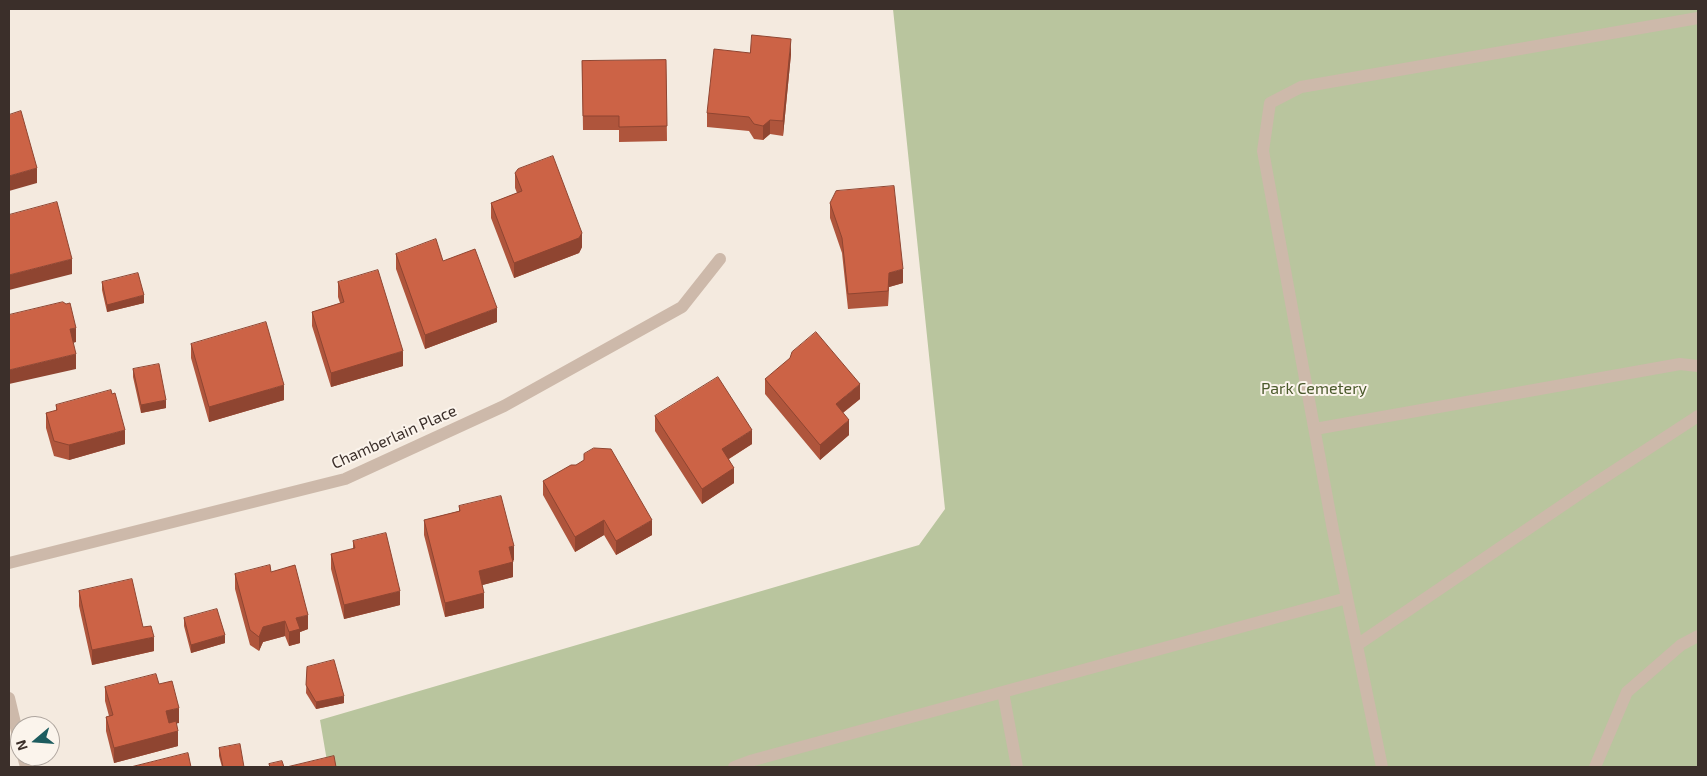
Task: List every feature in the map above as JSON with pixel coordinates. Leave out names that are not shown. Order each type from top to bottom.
[{"type":"street","points":[[1382,767],[1347,598],[1264,151],[1270,103],[1300,86],[1698,18]]},
{"type":"street","name":"Chamberlain Place","points":[[9,563],[345,479],[504,406],[682,306],[720,259]]},
{"type":"street","points":[[1315,429],[1680,364],[1698,366]]},
{"type":"street","points":[[1357,645],[1591,486],[1698,416]]},
{"type":"street","points":[[734,767],[750,761],[1347,598]]},
{"type":"street","points":[[1595,767],[1627,692],[1681,645],[1698,636]]},
{"type":"street","points":[[1003,692],[1017,767]]},
{"type":"street","points":[[9,698],[13,716]]},
{"type":"green space","name":"Park Cemetery","points":[[893,9],[1698,9],[1698,767],[328,767],[320,720],[919,545],[945,509]]},
{"type":"building","points":[[752,35],[791,39],[783,121],[770,120],[763,126],[754,124],[749,117],[707,113],[714,49],[750,53]]},
{"type":"building","points":[[666,60],[667,126],[619,127],[619,116],[583,116],[582,61]]},
{"type":"building","points":[[21,111],[37,168],[9,176],[9,115]]},
{"type":"building","points":[[553,156],[582,233],[579,238],[514,263],[491,203],[522,191],[515,173],[518,169]]},
{"type":"building","points":[[894,186],[903,269],[889,273],[888,291],[848,294],[842,238],[830,203],[836,191]]},
{"type":"building","points":[[57,202],[72,259],[9,275],[9,215]]},
{"type":"building","points":[[436,239],[443,261],[475,249],[497,308],[425,335],[396,254]]},
{"type":"building","points":[[378,270],[403,351],[331,373],[312,312],[344,302],[338,282]]},
{"type":"building","points":[[138,273],[144,295],[107,305],[102,282]]},
{"type":"building","points":[[63,302],[66,304],[70,303],[76,328],[70,329],[76,354],[9,370],[9,315]]},
{"type":"building","points":[[266,322],[284,385],[209,407],[191,344]]},
{"type":"building","points":[[816,332],[860,384],[836,404],[849,420],[820,445],[765,379],[790,358],[792,352]]},
{"type":"building","points":[[159,364],[166,400],[141,405],[133,369]]},
{"type":"building","points":[[718,377],[752,430],[722,449],[734,468],[702,489],[655,416]]},
{"type":"building","points":[[111,390],[112,394],[115,393],[125,430],[69,445],[54,441],[46,413],[57,410],[56,405]]},
{"type":"building","points":[[594,448],[611,449],[652,520],[616,541],[604,520],[575,537],[543,481],[584,460],[584,454]]},
{"type":"building","points":[[501,496],[514,546],[509,547],[513,562],[479,571],[484,593],[445,603],[424,520],[460,511],[459,506]]},
{"type":"building","points":[[386,533],[400,591],[344,605],[331,554],[355,548],[353,541]]},
{"type":"building","points":[[270,565],[271,572],[295,565],[308,615],[296,618],[300,629],[289,632],[285,621],[263,627],[259,637],[250,630],[235,574]]},
{"type":"building","points":[[132,579],[143,627],[151,626],[154,637],[92,650],[79,591]]},
{"type":"building","points":[[217,609],[225,635],[191,645],[184,618]]},
{"type":"building","points":[[334,660],[344,696],[316,702],[306,685],[307,667]]},
{"type":"building","points":[[156,674],[159,684],[172,681],[179,708],[166,711],[169,723],[176,721],[178,731],[114,748],[106,717],[113,715],[105,687]]},
{"type":"building","points":[[240,744],[244,767],[223,767],[219,748]]},
{"type":"building","points":[[188,753],[191,767],[131,767]]},
{"type":"building","points":[[334,756],[336,767],[287,767]]},
{"type":"building","points":[[282,761],[284,767],[270,767],[269,764]]}]
